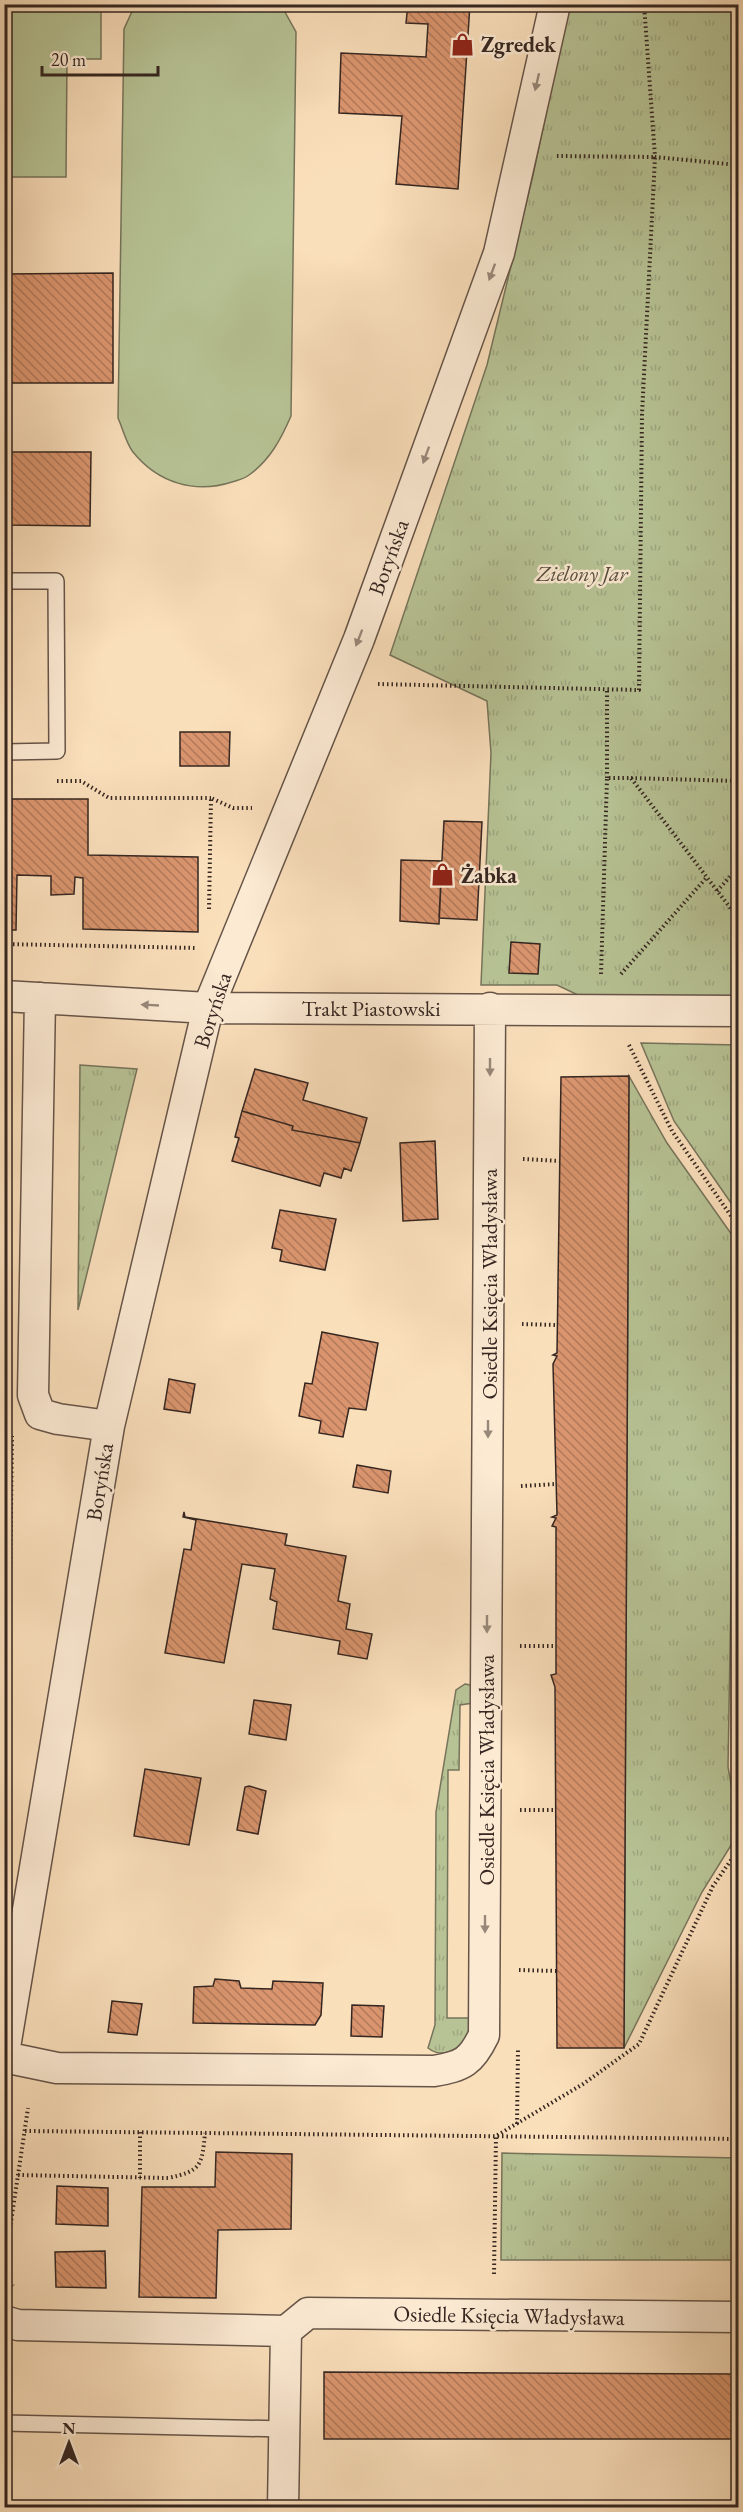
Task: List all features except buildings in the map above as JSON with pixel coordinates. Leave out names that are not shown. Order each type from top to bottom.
[{"type":"street","name":"Boryńska","points":[[4,2055],[109,1426],[208,1008],[341,683],[499,253],[555,4]]},
{"type":"street","name":"Trakt Piastowski","points":[[4,996],[208,1008],[738,1011]]},
{"type":"street","points":[[40,998],[33,1395],[40,1414],[58,1419],[109,1426]]},
{"type":"street","name":"Osiedle Księcia Władysława","points":[[4,2055],[57,2068],[434,2072],[458,2067],[475,2055],[484,2035],[490,1008]]},
{"type":"street","name":"Osiedle Księcia Władysława","points":[[286,2331],[308,2313],[738,2317]]},
{"type":"street","points":[[4,2321],[18,2325],[286,2331],[283,2508]]},
{"type":"lane","points":[[4,581],[56,581],[57,752],[4,752]]},
{"type":"lane","points":[[4,2423],[284,2429]]},
{"type":"path","points":[[341,683],[639,690],[642,414],[655,157],[644,4]]},
{"type":"path","points":[[521,155],[655,157],[738,165]]},
{"type":"path","points":[[601,975],[607,690]]},
{"type":"path","points":[[606,778],[738,781]]},
{"type":"path","points":[[631,778],[738,918]]},
{"type":"path","points":[[48,781],[81,781],[109,798],[211,798],[233,808],[290,808]]},
{"type":"path","points":[[209,914],[211,798]]},
{"type":"path","points":[[717,891],[738,868]]},
{"type":"path","points":[[617,978],[707,877]]},
{"type":"path","points":[[4,944],[196,948]]},
{"type":"path","points":[[626,1036],[639,1068],[672,1131],[738,1226]]},
{"type":"path","points":[[522,1147],[522,1171]]},
{"type":"path","points":[[522,1159],[560,1161]]},
{"type":"path","points":[[521,1312],[521,1335]]},
{"type":"path","points":[[521,1324],[557,1325]]},
{"type":"path","points":[[7,1809],[7,1640],[12,1435]]},
{"type":"path","points":[[520,1498],[521,1475]]},
{"type":"path","points":[[4,1476],[12,1476]]},
{"type":"path","points":[[520,1486],[556,1484]]},
{"type":"path","points":[[738,1579],[734,1766],[738,1786]]},
{"type":"path","points":[[520,1635],[520,1658]]},
{"type":"path","points":[[520,1646],[556,1646]]},
{"type":"path","points":[[519,1799],[519,1810],[556,1810]]},
{"type":"path","points":[[496,2136],[583,2084],[639,2044],[713,1887],[738,1850]]},
{"type":"path","points":[[518,1959],[518,1982]]},
{"type":"path","points":[[518,1970],[557,1971]]},
{"type":"path","points":[[517,2124],[518,2041]]},
{"type":"path","points":[[4,2269],[28,2108]]},
{"type":"path","points":[[25,2131],[738,2139]]},
{"type":"path","points":[[140,2132],[140,2178]]},
{"type":"path","points":[[18,2175],[168,2178],[189,2173],[203,2159],[205,2133]]},
{"type":"path","points":[[494,2274],[496,2136]]},
{"type":"green space","points":[[5,4],[101,5],[101,59],[67,59],[66,177],[5,177]]},
{"type":"green space","points":[[135,5],[281,5],[296,32],[291,416],[283,433],[263,463],[243,478],[218,485],[191,486],[178,483],[154,471],[133,452],[118,418],[124,29]]},
{"type":"green space","name":"Zielony Jar","points":[[569,5],[738,5],[738,1006],[597,1004],[557,985],[481,985],[491,753],[487,701],[390,655],[487,365],[533,175]]},
{"type":"green space","points":[[641,1043],[738,1045],[738,1213],[674,1121]]},
{"type":"green space","points":[[80,1065],[137,1069],[78,1310]]},
{"type":"green space","points":[[629,1076],[667,1143],[737,1242],[728,1767],[738,1834],[702,1892],[624,2048]]},
{"type":"green space","points":[[465,1684],[470,1685],[474,1690],[473,1703],[460,1705],[459,1770],[448,1770],[447,2018],[471,2018],[468,2034],[463,2041],[458,2047],[444,2053],[428,2048],[435,2025],[436,1812],[456,1690]]},
{"type":"green space","points":[[502,2153],[738,2158],[738,2260],[501,2260]]},
{"type":"place","name":"Zgredek","points":[[463,44]]},
{"type":"place","name":"Żabka","points":[[443,875]]}]
